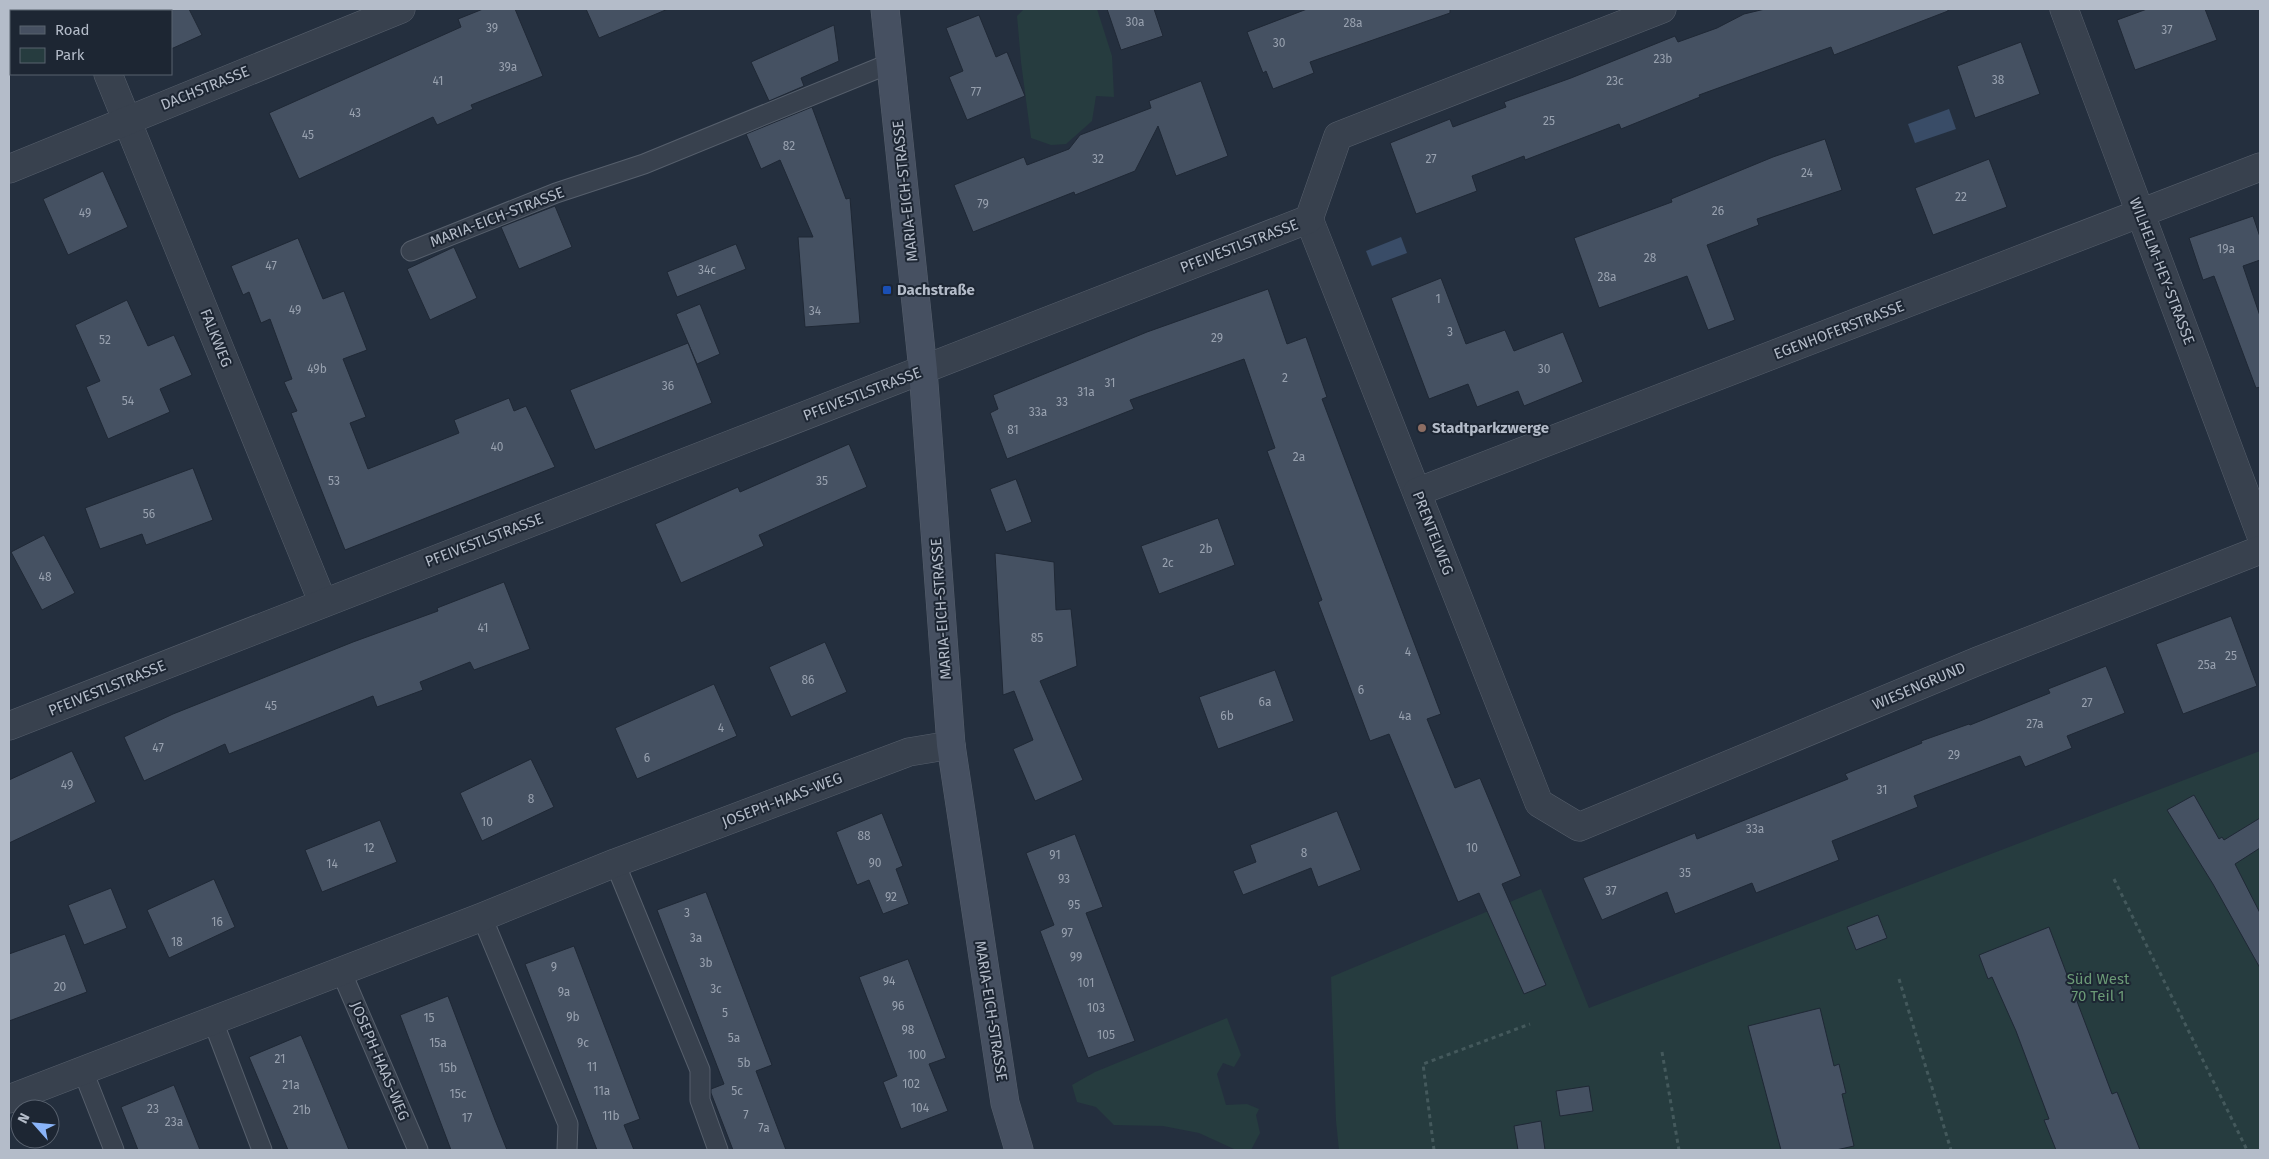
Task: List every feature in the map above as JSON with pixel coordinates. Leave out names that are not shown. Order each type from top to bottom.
[{"type":"street","name":"DACHSTRASSE","points":[[9,169],[401,9]]},
{"type":"street","name":"MARIA-EICH-STRASSE","points":[[885,9],[923,370],[951,745],[1005,1103],[1019,1150]]},
{"type":"street","name":"PFEIVESTLSTRASSE","points":[[9,726],[1310,219],[1338,136],[1662,9]]},
{"type":"street","name":"WILHELM-HEY-STRASSE","points":[[2064,9],[2260,533]]},
{"type":"street","name":"FALKWEG","points":[[108,75],[323,603]]},
{"type":"street","name":"EGENHOFERSTRASSE","points":[[1417,492],[2260,167]]},
{"type":"street","name":"PRENTELWEG","points":[[1310,219],[1539,803],[1579,827]]},
{"type":"street","name":"WIESENGRUND","points":[[1579,827],[1978,661],[2260,550]]},
{"type":"street","name":"JOSEPH-HAAS-WEG","points":[[9,1099],[482,918],[615,863],[909,752],[951,745]]},
{"type":"lane","name":"MARIA-EICH-STRASSE","points":[[411,251],[556,193],[644,164],[891,64]]},
{"type":"lane","points":[[615,863],[700,1070],[700,1100],[718,1150]]},
{"type":"lane","points":[[482,918],[568,1124],[567,1150]]},
{"type":"lane","name":"JOSEPH-HAAS-WEG","points":[[341,972],[418,1150]]},
{"type":"lane","points":[[213,1021],[262,1150]]},
{"type":"lane","points":[[83,1071],[114,1150]]},
{"type":"path","points":[[2114,879],[2247,1150]]},
{"type":"path","points":[[1899,979],[1951,1150]]},
{"type":"path","points":[[1434,1150],[1423,1064],[1530,1024]]},
{"type":"path","points":[[1662,1052],[1679,1150]]},
{"type":"green space","points":[[1024,9],[1097,9],[1112,56],[1114,97],[1096,96],[1092,121],[1066,144],[1051,145],[1031,138],[1017,16]]},
{"type":"green space","name":"Süd West 70 Teil 1","points":[[2260,751],[2260,1150],[1339,1150],[1336,1121],[1331,977],[1541,889],[1589,1008]]},
{"type":"green space","points":[[1227,1018],[1241,1055],[1234,1067],[1223,1063],[1217,1074],[1226,1105],[1247,1104],[1259,1109],[1256,1115],[1260,1133],[1251,1150],[1234,1149],[1199,1133],[1163,1126],[1114,1125],[1096,1107],[1077,1102],[1072,1085],[1095,1072]]},
{"type":"water","points":[[1949,109],[1956,129],[1915,143],[1908,124]]},
{"type":"water","points":[[1401,237],[1407,253],[1372,266],[1366,251]]},
{"type":"building","points":[[189,9],[202,35],[172,49],[171,10]]},
{"type":"building","points":[[483,9],[515,9],[543,76],[471,105],[473,109],[437,125],[433,117],[299,179],[269,113],[461,27],[458,19]]},
{"type":"building","points":[[586,9],[668,9],[599,38]]},
{"type":"building","points":[[1107,9],[1154,9],[1163,36],[1121,50]]},
{"type":"building","points":[[1307,9],[1450,9],[1450,13],[1310,62],[1314,73],[1273,89],[1266,71],[1263,73],[1247,32]]},
{"type":"building","points":[[1765,9],[1948,9],[1948,11],[1834,55],[1831,47],[1699,95],[1700,97],[1621,129],[1619,124],[1525,160],[1524,156],[1472,176],[1477,191],[1416,214],[1390,143],[1450,119],[1453,127],[1506,107],[1504,102],[1571,78],[1675,36],[1678,42],[1717,28],[1744,14]]},
{"type":"building","points":[[2147,9],[2205,9],[2217,40],[2135,70],[2117,20]]},
{"type":"building","points":[[979,15],[996,57],[1007,52],[1025,96],[967,120],[949,77],[963,71],[946,28]]},
{"type":"building","points":[[834,25],[839,61],[801,78],[804,86],[769,101],[751,62]]},
{"type":"building","points":[[2021,42],[2040,94],[1975,118],[1957,66]]},
{"type":"building","points":[[1201,81],[1228,156],[1176,176],[1158,126],[1135,171],[1075,195],[1074,192],[973,232],[954,185],[1024,157],[1027,165],[1069,149],[1080,135],[1151,108],[1149,101]]},
{"type":"building","points":[[812,107],[846,199],[850,198],[860,323],[805,327],[798,237],[813,237],[780,160],[761,169],[746,134]]},
{"type":"building","points":[[1825,139],[1842,190],[1757,219],[1759,225],[1707,245],[1735,320],[1708,330],[1687,276],[1599,308],[1574,238],[1672,202],[1671,199],[1773,157]]},
{"type":"building","points":[[1989,159],[2007,207],[1933,235],[1915,188]]},
{"type":"building","points":[[103,171],[128,227],[68,255],[43,199]]},
{"type":"building","points":[[555,206],[572,247],[519,269],[501,227]]},
{"type":"building","points":[[2253,216],[2260,237],[2260,260],[2243,266],[2260,316],[2260,387],[2256,388],[2214,276],[2203,280],[2189,238]]},
{"type":"building","points":[[298,238],[323,299],[344,291],[367,350],[343,359],[366,417],[350,423],[368,469],[459,433],[454,420],[509,398],[514,411],[526,406],[555,467],[345,550],[291,413],[297,411],[284,382],[292,379],[270,319],[261,323],[249,292],[243,295],[231,266]]},
{"type":"building","points":[[736,244],[746,269],[677,297],[667,272]]},
{"type":"building","points":[[454,247],[477,298],[430,320],[407,269]]},
{"type":"building","points":[[1441,278],[1466,344],[1505,330],[1514,351],[1563,332],[1583,382],[1524,406],[1518,391],[1477,407],[1468,384],[1429,399],[1391,298]]},
{"type":"building","points":[[1268,289],[1287,344],[1306,337],[1327,397],[1322,399],[1441,714],[1427,719],[1455,788],[1480,778],[1521,876],[1502,884],[1546,985],[1524,994],[1479,893],[1458,902],[1389,734],[1370,741],[1318,602],[1322,600],[1267,451],[1275,448],[1244,359],[1130,400],[1134,409],[1007,459],[990,413],[998,409],[993,395],[1147,332]]},
{"type":"building","points":[[127,300],[148,346],[174,335],[192,375],[160,389],[170,412],[108,439],[86,387],[100,381],[75,325]]},
{"type":"building","points":[[700,304],[720,354],[697,364],[676,314]]},
{"type":"building","points":[[688,343],[712,403],[595,450],[570,390]]},
{"type":"building","points":[[849,444],[867,487],[759,535],[764,546],[681,583],[655,524],[738,487],[740,492]]},
{"type":"building","points":[[193,468],[213,520],[146,545],[142,534],[100,549],[85,508]]},
{"type":"building","points":[[1016,479],[1032,522],[1006,532],[990,489]]},
{"type":"building","points":[[1218,518],[1235,565],[1159,594],[1141,546]]},
{"type":"building","points":[[44,535],[75,593],[42,610],[11,552]]},
{"type":"building","points":[[995,553],[1054,562],[1056,610],[1071,609],[1077,666],[1040,681],[1083,780],[1035,801],[1013,749],[1033,740],[1014,691],[1003,695]]},
{"type":"building","points":[[504,582],[530,649],[474,670],[470,662],[420,682],[423,690],[377,707],[373,696],[229,754],[225,744],[144,781],[124,737],[173,714],[353,642],[438,611],[437,608]]},
{"type":"building","points":[[2231,616],[2257,686],[2183,714],[2156,644]]},
{"type":"building","points":[[825,642],[847,692],[791,717],[769,667]]},
{"type":"building","points":[[2106,666],[2125,713],[2067,736],[2072,748],[2025,767],[2020,756],[1914,796],[1918,807],[1832,841],[1839,860],[1756,893],[1752,883],[1675,914],[1667,892],[1602,920],[1583,878],[1695,833],[1697,839],[1848,779],[1845,774],[1922,743],[1921,741],[1970,725],[2050,693],[2048,689]]},
{"type":"building","points":[[1275,670],[1294,721],[1218,749],[1199,697]]},
{"type":"building","points":[[714,684],[737,736],[637,779],[615,728]]},
{"type":"building","points":[[72,751],[96,802],[9,843],[9,780]]},
{"type":"building","points":[[531,759],[554,807],[482,841],[460,793]]},
{"type":"building","points":[[2194,795],[2219,839],[2222,837],[2224,840],[2260,818],[2260,848],[2235,864],[2260,913],[2260,968],[2213,884],[2167,810]]},
{"type":"building","points":[[1337,811],[1361,870],[1318,887],[1311,868],[1243,895],[1233,871],[1256,862],[1250,845]]},
{"type":"building","points":[[882,813],[903,866],[896,869],[909,904],[883,914],[869,880],[857,885],[836,832]]},
{"type":"building","points":[[380,820],[397,862],[322,892],[305,850]]},
{"type":"building","points":[[1075,834],[1103,907],[1086,913],[1135,1041],[1088,1058],[1040,931],[1054,925],[1026,853]]},
{"type":"building","points":[[214,879],[235,927],[169,958],[147,910]]},
{"type":"building","points":[[111,888],[127,928],[84,945],[68,905]]},
{"type":"building","points":[[706,892],[772,1065],[756,1071],[786,1150],[733,1150],[711,1093],[711,1089],[724,1084],[657,910]]},
{"type":"building","points":[[1878,915],[1887,938],[1856,950],[1847,927]]},
{"type":"building","points":[[2049,927],[2112,1094],[2117,1092],[2140,1150],[2056,1150],[2044,1120],[2049,1119],[2016,1031],[1992,977],[1988,979],[1979,955]]},
{"type":"building","points":[[65,934],[87,992],[9,1021],[9,954]]},
{"type":"building","points":[[574,946],[640,1119],[624,1125],[634,1150],[597,1150],[525,964]]},
{"type":"building","points":[[908,959],[946,1058],[929,1064],[948,1111],[901,1129],[883,1082],[897,1076],[859,977]]},
{"type":"building","points":[[448,996],[507,1150],[451,1150],[400,1015]]},
{"type":"building","points":[[1820,1008],[1834,1066],[1839,1064],[1846,1093],[1842,1094],[1854,1146],[1836,1150],[1781,1150],[1748,1026]]},
{"type":"building","points":[[301,1035],[349,1150],[288,1150],[249,1057]]},
{"type":"building","points":[[174,1085],[200,1150],[138,1150],[121,1107]]},
{"type":"building","points":[[1589,1086],[1593,1111],[1560,1116],[1556,1091]]},
{"type":"building","points":[[1541,1121],[1545,1150],[1518,1150],[1514,1126]]},
{"type":"place","name":"Dachstraße","points":[[887,290]]},
{"type":"place","name":"Stadtparkzwerge","points":[[1422,428]]}]
